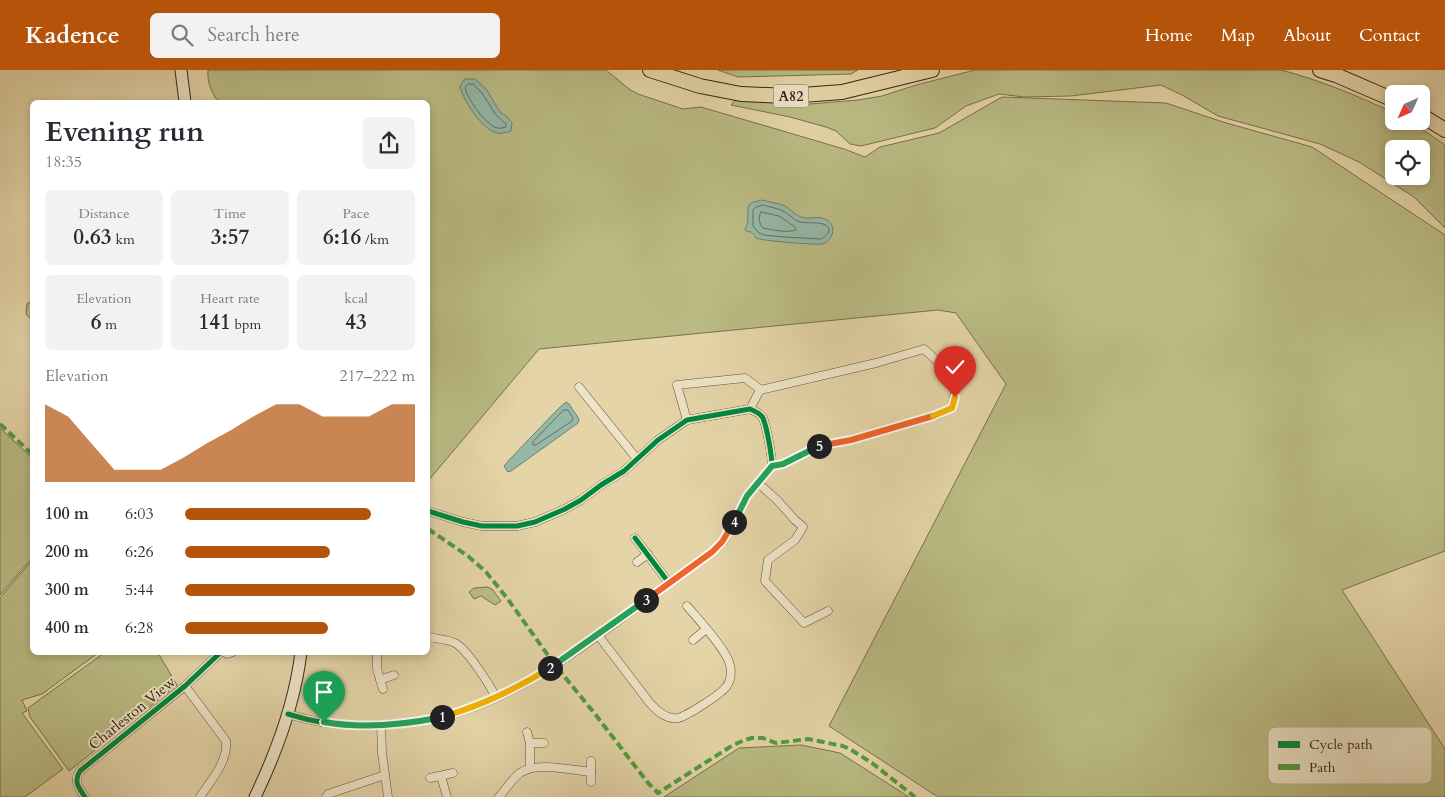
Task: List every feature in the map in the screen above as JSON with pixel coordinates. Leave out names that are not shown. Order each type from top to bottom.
[{"type":"highway","name":"A82","points":[[650,70],[700,86],[741,94],[789,96],[842,92],[932,70]]},
{"type":"highway","points":[[1320,70],[1385,96]]},
{"type":"highway","points":[[1430,121],[1445,130]]},
{"type":"street","points":[[181,70],[185,100]]},
{"type":"street","points":[[750,409],[761,390],[876,363],[924,349],[938,362],[956,386],[952,408],[937,415],[851,440],[817,447],[783,464],[772,466]]},
{"type":"street","points":[[687,420],[677,385],[745,378],[761,390]]},
{"type":"street","points":[[579,387],[637,459]]},
{"type":"street","points":[[288,714],[312,721],[339,725],[381,725],[426,720],[443,716],[496,697],[555,665],[712,552],[722,542],[747,496],[772,466],[772,458],[762,418],[758,412],[750,409],[687,420],[658,440],[624,471],[581,500],[566,509],[535,522],[516,526],[482,526],[430,512]]},
{"type":"street","points":[[758,483],[803,527],[795,540],[768,560],[765,581],[804,623],[828,611]]},
{"type":"street","points":[[635,538],[670,583]]},
{"type":"street","points":[[638,562],[648,554]]},
{"type":"street","points":[[598,635],[657,711],[667,716],[678,718],[688,714],[719,694],[727,686],[731,676],[730,665],[725,653],[687,606]]},
{"type":"street","points":[[693,640],[706,629]]},
{"type":"street","points":[[430,638],[453,642],[459,646],[482,675],[496,697]]},
{"type":"street","name":"Charleston View","points":[[85,797],[76,783],[76,777],[80,771],[185,686],[219,655]]},
{"type":"street","points":[[255,797],[288,714],[301,655]]},
{"type":"street","points":[[377,655],[376,661],[383,689]]},
{"type":"street","points":[[380,680],[394,676]]},
{"type":"street","name":"Charleston View","points":[[185,686],[226,741],[225,757],[200,797]]},
{"type":"street","points":[[381,725],[384,775],[388,797]]},
{"type":"street","points":[[527,732],[530,743],[530,768]]},
{"type":"street","points":[[530,743],[544,743]]},
{"type":"street","points":[[591,761],[591,782]]},
{"type":"street","points":[[499,797],[515,777],[530,768],[540,767],[591,772]]},
{"type":"street","points":[[430,778],[453,773]]},
{"type":"street","points":[[326,797],[328,794],[384,775]]},
{"type":"street","points":[[441,776],[447,797]]},
{"type":"green space","points":[[208,70],[606,70],[638,94],[683,109],[701,107],[844,149],[865,157],[880,147],[939,133],[1002,97],[1166,103],[1223,122],[1312,147],[1445,235],[1445,551],[1342,590],[1431,727],[1268,727],[1268,784],[1432,784],[1432,729],[1445,749],[1445,797],[938,797],[829,726],[1006,384],[956,313],[938,310],[539,349],[430,479],[430,100],[218,100],[208,79]]},
{"type":"green space","points":[[718,70],[858,70],[851,74],[738,77]]},
{"type":"green space","points":[[975,70],[1281,70],[1324,84],[1385,109],[1385,130],[1423,130],[1445,145],[1445,228],[1414,197],[1395,185],[1430,185],[1430,140],[1385,140],[1385,179],[1359,162],[1320,144],[1218,116],[1161,85],[1071,96],[1024,97],[999,94],[966,106],[935,128],[861,146],[850,144],[836,131],[826,127],[790,117],[731,105],[736,99],[810,104],[882,96]]},
{"type":"green space","points":[[30,302],[30,318],[26,314],[27,304]]},
{"type":"green space","points":[[0,428],[30,456],[30,560],[0,595]]},
{"type":"green space","points":[[30,562],[30,655],[95,655],[42,694],[22,700],[27,711],[22,713],[63,769],[25,797],[0,797],[0,598]]},
{"type":"green space","points":[[487,587],[492,589],[501,601],[495,605],[481,596],[474,599],[469,592],[474,588]]},
{"type":"green space","points":[[101,655],[159,655],[177,685],[69,771],[30,717],[28,708]]},
{"type":"green space","points":[[801,745],[840,753],[909,797],[664,797],[739,748]]},
{"type":"water","points":[[465,79],[475,79],[486,89],[500,112],[512,123],[511,131],[494,132],[487,128],[477,117],[468,105],[460,86]]},
{"type":"water","points":[[762,200],[785,206],[801,217],[827,220],[833,229],[831,237],[822,244],[756,238],[752,232],[745,229],[748,222],[748,209],[751,203]]},
{"type":"water","points":[[566,402],[579,419],[578,423],[508,472],[504,466]]},
{"type":"marked path","points":[[0,424],[30,452]]},
{"type":"marked path","points":[[430,530],[468,556],[486,572],[555,665],[648,783],[658,793],[733,745],[752,738],[763,738],[776,743],[808,739],[843,746],[872,763],[915,797]]},
{"type":"cycle path","points":[[430,512],[482,526],[517,526],[535,522],[581,500],[624,471],[658,440],[687,420],[750,409],[756,411],[762,416],[765,423],[772,466],[747,496],[723,542],[669,583]]},
{"type":"cycle path","points":[[288,714],[340,725],[367,726],[406,723],[442,717],[504,694],[562,661],[669,583],[635,538]]},
{"type":"cycle path","points":[[85,797],[77,782],[80,771],[185,686],[218,655]]},
{"type":"route","points":[[324,722],[356,726],[426,720],[478,705],[539,675],[712,552],[722,542],[747,496],[772,466],[783,464],[817,447],[851,440],[937,415],[952,408],[955,397]]}]
